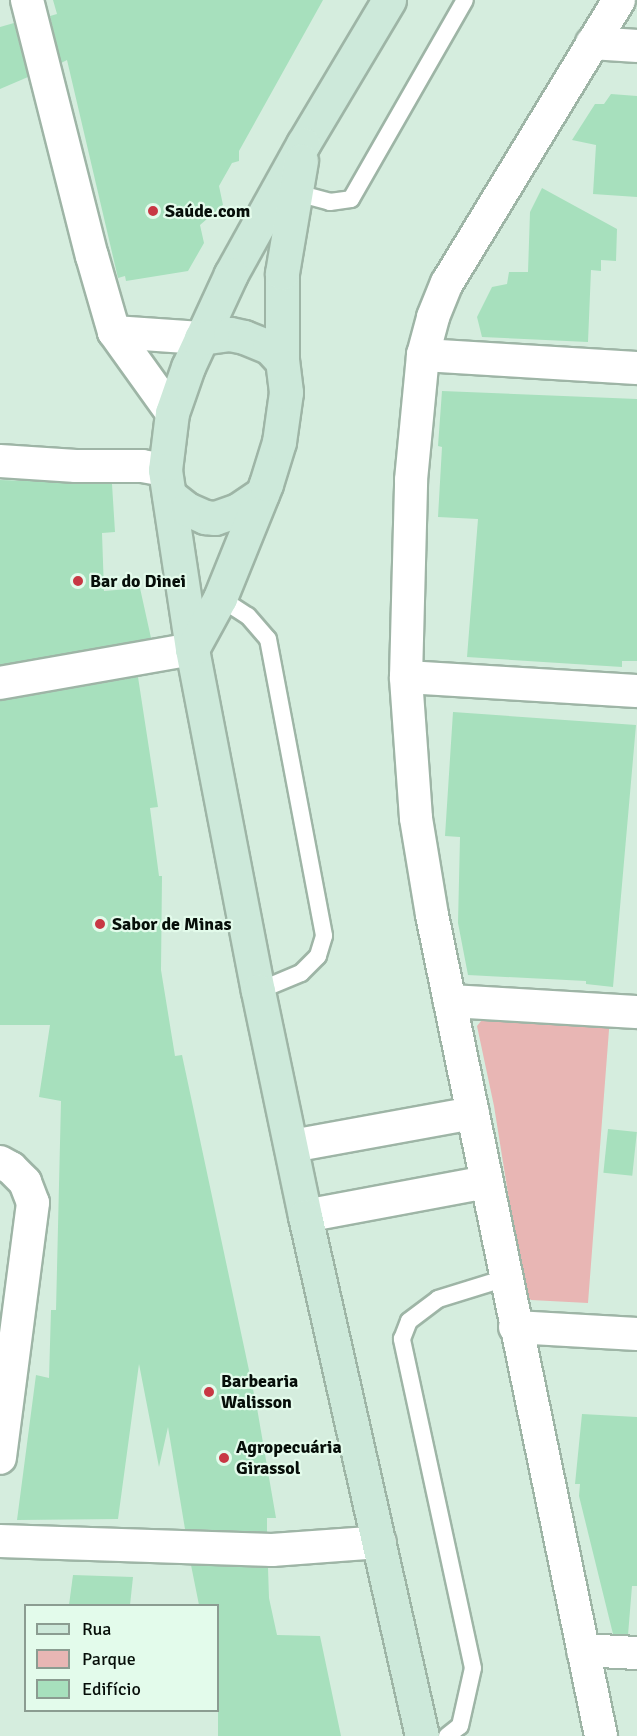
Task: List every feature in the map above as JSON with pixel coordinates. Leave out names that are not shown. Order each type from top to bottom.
[{"type":"main road","points":[[389,0],[303,144],[231,274],[201,338],[172,413],[167,483],[192,649],[258,991],[305,1216],[422,1736]]},
{"type":"main road","points":[[192,649],[220,598],[262,494],[279,442],[286,392],[282,361],[282,273],[297,193],[303,144]]},
{"type":"main road","points":[[201,338],[230,334],[244,337],[269,347],[282,361]]},
{"type":"main road","points":[[167,483],[187,509],[205,517],[215,518],[238,510],[262,494]]},
{"type":"street","points":[[27,0],[92,256],[114,332],[172,413]]},
{"type":"street","points":[[601,1736],[515,1327],[416,819],[406,677],[411,480],[423,355],[433,317],[447,284],[619,0]]},
{"type":"street","points":[[592,44],[637,46]]},
{"type":"street","points":[[114,332],[201,338]]},
{"type":"street","points":[[423,355],[637,368]]},
{"type":"street","points":[[0,461],[76,466],[142,466],[167,483]]},
{"type":"street","points":[[0,683],[192,649]]},
{"type":"street","points":[[406,677],[637,691]]},
{"type":"street","points":[[450,1001],[637,1012]]},
{"type":"street","points":[[292,1146],[473,1113]]},
{"type":"street","points":[[0,1162],[25,1182],[33,1203],[0,1458]]},
{"type":"street","points":[[305,1216],[487,1182]]},
{"type":"street","points":[[515,1327],[637,1334]]},
{"type":"street","points":[[0,1541],[272,1550],[380,1542]]},
{"type":"street","points":[[583,1650],[637,1653]]},
{"type":"lane","points":[[297,193],[330,202],[351,199],[465,0]]},
{"type":"lane","points":[[220,598],[248,616],[268,639],[324,936],[318,956],[301,973],[258,991]]},
{"type":"lane","points":[[447,1736],[460,1726],[473,1668],[402,1340],[410,1321],[438,1299],[506,1278]]},
{"type":"green space","points":[[486,1015],[610,1017],[588,1303],[531,1300],[524,1293],[494,1106],[477,1026]]},
{"type":"building","points":[[53,0],[323,0],[239,151],[239,161],[232,163],[219,186],[223,205],[200,225],[204,243],[188,271],[126,281],[125,276],[118,278],[67,60],[61,63],[50,16],[57,14]]},
{"type":"building","points":[[14,23],[28,77],[0,89],[0,27]]},
{"type":"building","points":[[611,94],[637,96],[637,197],[593,194],[596,145],[572,140],[595,104],[604,104]]},
{"type":"building","points":[[542,188],[617,229],[616,261],[601,260],[601,271],[591,270],[588,342],[482,337],[477,317],[492,287],[507,284],[509,272],[528,272],[530,212]]},
{"type":"building","points":[[442,391],[637,399],[637,661],[622,661],[622,667],[467,657],[478,519],[438,517],[442,447],[438,446]]},
{"type":"building","points":[[0,480],[112,484],[115,532],[102,533],[104,591],[140,588],[151,638],[0,665]]},
{"type":"building","points":[[138,677],[158,807],[150,808],[159,876],[162,876],[161,970],[175,1056],[182,1055],[257,1408],[276,1518],[267,1518],[267,1532],[185,1529],[168,1427],[159,1467],[139,1364],[118,1519],[17,1520],[36,1375],[49,1378],[51,1310],[56,1310],[61,1101],[39,1097],[50,1025],[0,1025],[0,701]]},
{"type":"building","points":[[453,712],[636,725],[613,987],[586,984],[586,981],[468,975],[458,923],[460,837],[445,836]]},
{"type":"building","points":[[608,1129],[637,1132],[632,1176],[603,1173]]},
{"type":"building","points":[[582,1414],[637,1417],[637,1586],[632,1586],[628,1635],[613,1634],[579,1496],[580,1484],[575,1484]]},
{"type":"building","points":[[191,1565],[268,1568],[269,1598],[277,1635],[320,1636],[341,1736],[218,1736],[219,1604],[199,1604]]},
{"type":"building","points":[[73,1575],[133,1577],[130,1604],[69,1604]]},
{"type":"place","name":"Saúde.com","points":[[153,211]]},
{"type":"place","name":"Bar do Dinei","points":[[78,581]]},
{"type":"place","name":"Sabor de Minas","points":[[100,924]]},
{"type":"place","name":"Barbearia Walisson","points":[[209,1392]]},
{"type":"place","name":"Agropecuária Girassol","points":[[224,1458]]}]
